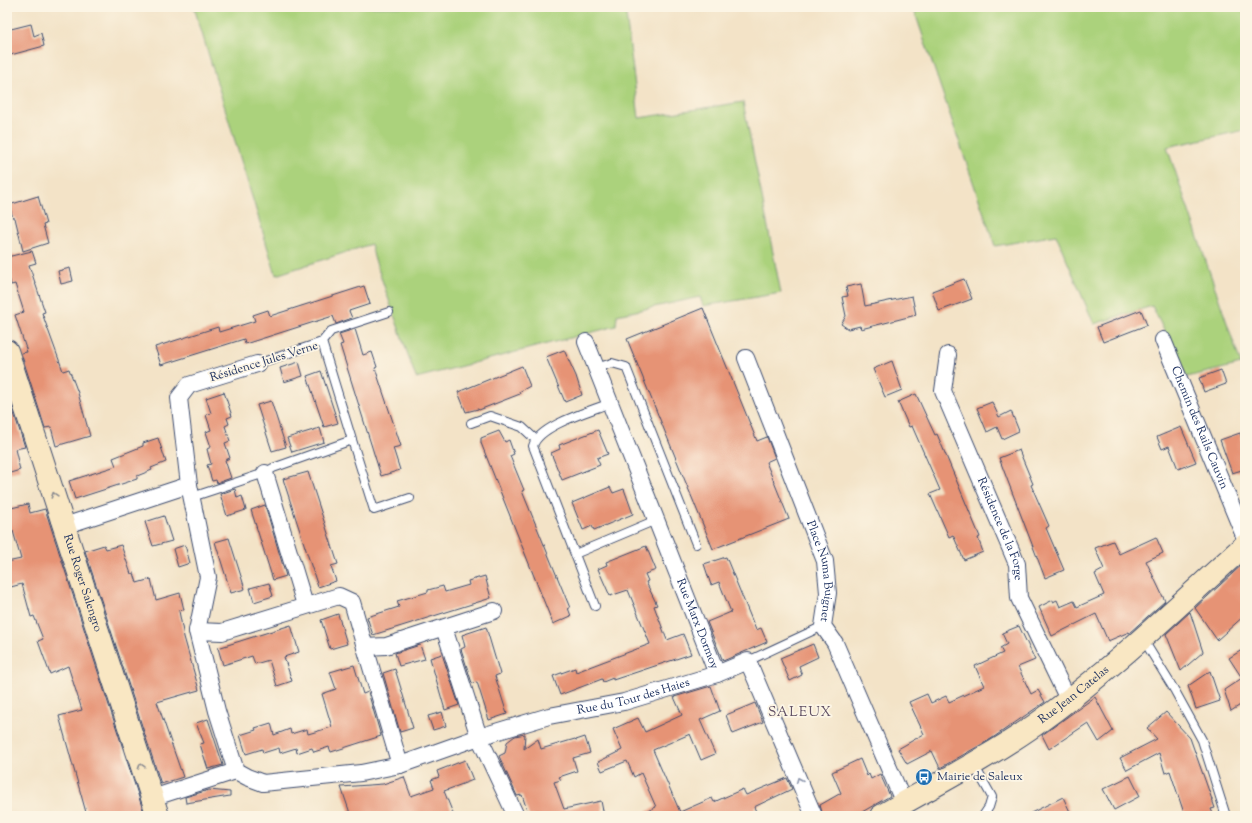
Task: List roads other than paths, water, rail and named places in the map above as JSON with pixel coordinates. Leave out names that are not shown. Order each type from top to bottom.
[{"type":"street","name":"Chemin des Rails Cauvin","points":[[1163,340],[1245,538]]},
{"type":"street","name":"Rue Marx Dormoy","points":[[586,342],[717,674],[748,661]]},
{"type":"street","name":"Rue Roger Salengro","points":[[7,351],[155,807]]},
{"type":"street","name":"Résidence de la Forge","points":[[948,355],[943,391],[1017,564],[1019,598],[1068,699]]},
{"type":"street","name":"Place Numa Buignet","points":[[746,358],[825,561],[828,594],[823,626],[835,643],[904,803]]},
{"type":"street","name":"Résidence Jules Verne","points":[[197,631],[208,578],[190,491],[179,398],[189,385],[257,364]]},
{"type":"street","points":[[265,473],[306,605]]},
{"type":"street","points":[[64,526],[190,491]]},
{"type":"street","name":"Rue Jean Catelas","points":[[882,816],[1002,748],[1105,672],[1245,546]]},
{"type":"street","points":[[155,807],[236,771],[217,711],[197,631],[222,632],[339,596],[352,602],[400,765]]},
{"type":"street","points":[[365,647],[386,646],[494,611]]},
{"type":"street","points":[[444,628],[479,737],[516,816]]},
{"type":"street","points":[[748,661],[814,816]]},
{"type":"street","name":"Rue du Tour des Haies","points":[[236,771],[263,783],[361,773],[400,765],[479,737],[549,716],[624,702],[717,674]]},
{"type":"lane","points":[[322,342],[331,331],[389,312]]},
{"type":"lane","name":"Résidence Jules Verne","points":[[257,364],[322,342],[374,510],[410,498]]},
{"type":"lane","points":[[596,368],[612,363],[626,367],[696,544]]},
{"type":"lane","points":[[595,606],[533,446],[535,439],[546,430],[610,403]]},
{"type":"lane","points":[[471,423],[490,416],[522,427],[535,439]]},
{"type":"lane","points":[[190,491],[265,473],[273,468],[352,440]]},
{"type":"lane","points":[[575,554],[656,520]]},
{"type":"lane","points":[[748,661],[823,626]]},
{"type":"lane","points":[[1143,639],[1175,691],[1202,740],[1226,816]]},
{"type":"lane","points":[[974,764],[992,797],[989,807],[983,816]]},
{"type":"place","name":"Mairie de Saleux","points":[[924,777]]},
{"type":"district","name":"SALEUX","points":[[800,713]]}]
